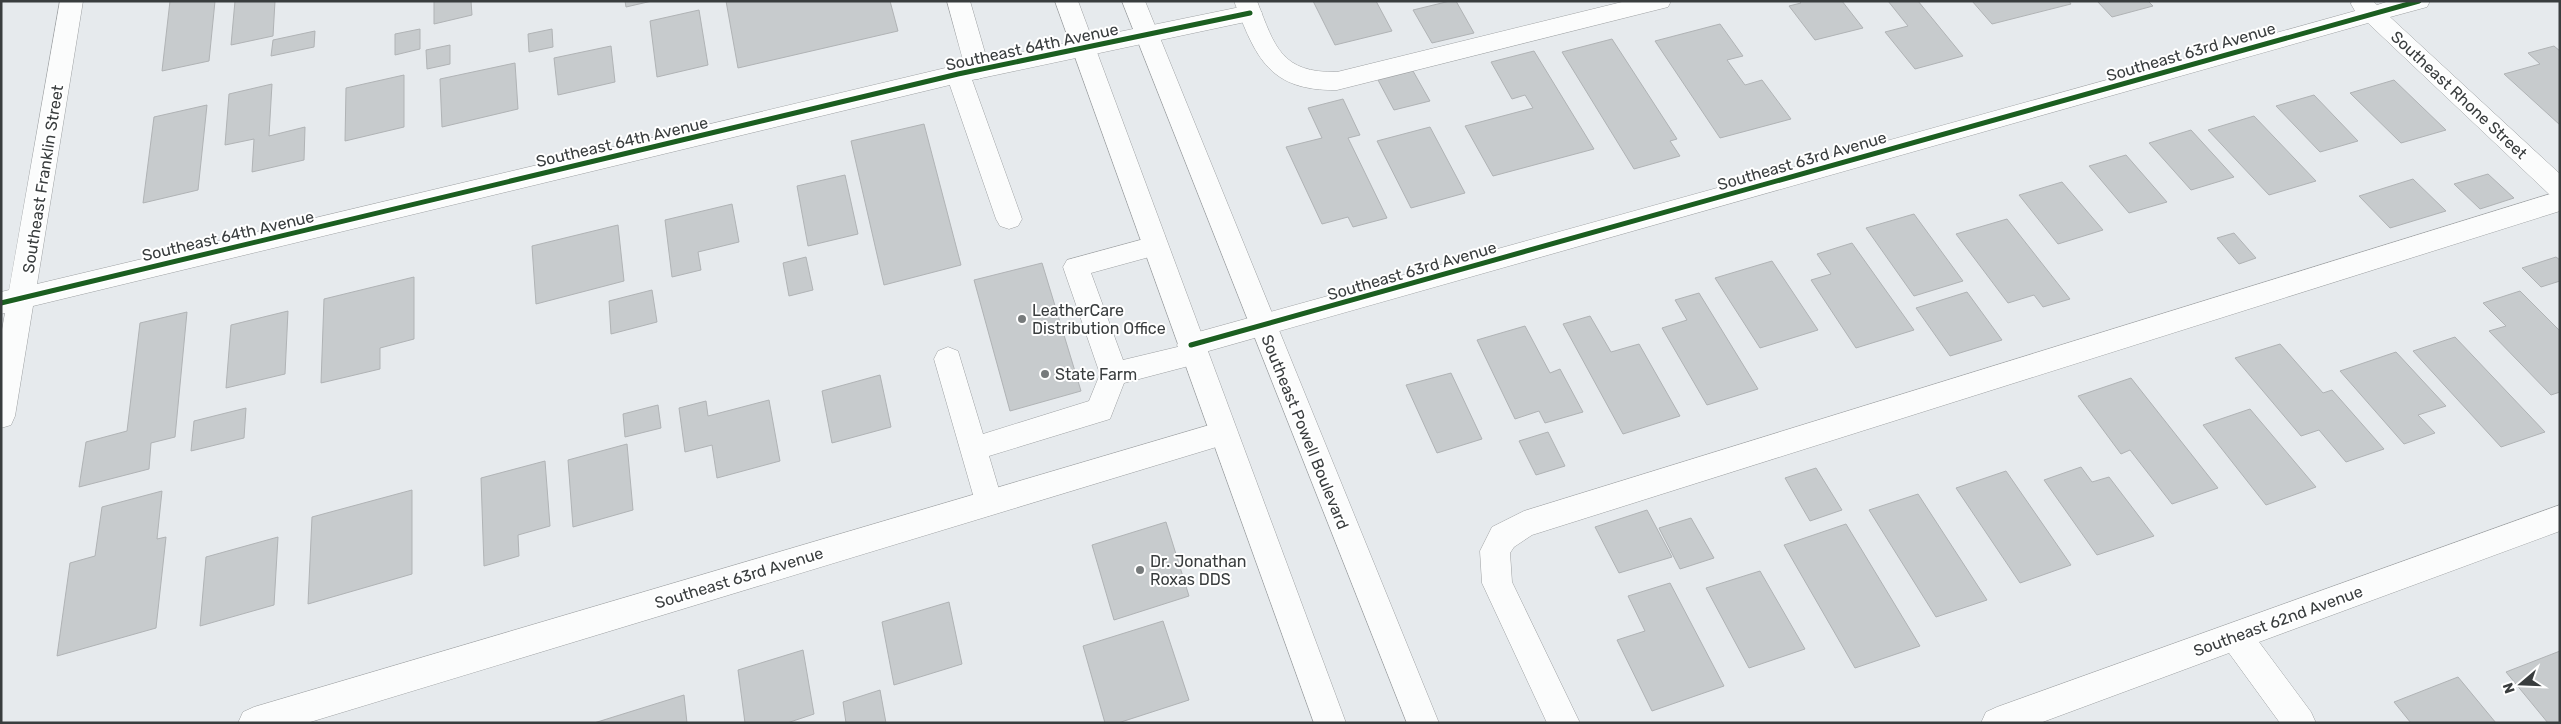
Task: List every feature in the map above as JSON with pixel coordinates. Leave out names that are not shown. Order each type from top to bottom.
[{"type":"street","name":"Southeast Franklin Street","points":[[1,416],[12,300],[72,1]]},
{"type":"street","points":[[958,1],[968,72],[1009,219]]},
{"type":"street","points":[[1066,1],[1330,723]]},
{"type":"street","name":"Southeast Powell Boulevard","points":[[1133,1],[1423,723]]},
{"type":"street","points":[[1248,7],[1271,57],[1283,70],[1298,79],[1315,83],[1337,81],[1660,1]]},
{"type":"street","name":"Southeast 63rd Avenue","points":[[1114,374],[1193,350],[1262,326],[2366,8],[2419,1]]},
{"type":"street","name":"Southeast 64th Avenue","points":[[12,300],[968,72],[1083,47],[1148,37],[1248,7]]},
{"type":"street","name":"Southeast Rhone Street","points":[[2366,8],[2560,189]]},
{"type":"street","points":[[1564,723],[1497,583],[1496,551],[1503,537],[1524,524],[2560,201]]},
{"type":"street","points":[[973,449],[1100,410],[1114,374],[1076,267],[1155,246]]},
{"type":"street","points":[[948,359],[988,504]]},
{"type":"street","name":"Southeast 63rd Avenue","points":[[254,723],[1223,433]]},
{"type":"street","name":"Southeast 62nd Avenue","points":[[1997,723],[2560,518]]},
{"type":"street","points":[[2235,636],[2300,723]]},
{"type":"building","points":[[170,1],[215,1],[209,61],[162,71]]},
{"type":"building","points":[[235,1],[275,1],[273,36],[231,45]]},
{"type":"building","points":[[434,1],[471,1],[472,15],[434,24]]},
{"type":"building","points":[[625,1],[652,1],[626,7]]},
{"type":"building","points":[[726,1],[890,1],[898,31],[738,68]]},
{"type":"building","points":[[1313,1],[1376,1],[1392,31],[1335,45]]},
{"type":"building","points":[[1456,1],[1474,33],[1432,43],[1413,10]]},
{"type":"building","points":[[1799,1],[1842,1],[1863,28],[1815,40],[1789,6],[1801,3]]},
{"type":"building","points":[[1888,1],[1918,1],[1963,56],[1915,69],[1885,32],[1908,26]]},
{"type":"building","points":[[1972,1],[2069,1],[2071,4],[1992,24]]},
{"type":"building","points":[[2097,1],[2148,1],[2153,6],[2112,17]]},
{"type":"building","points":[[699,10],[708,65],[657,77],[650,21]]},
{"type":"building","points":[[1720,24],[1743,56],[1727,60],[1745,85],[1762,80],[1791,119],[1720,138],[1655,41]]},
{"type":"building","points":[[420,29],[420,49],[395,55],[395,34]]},
{"type":"building","points":[[552,29],[553,47],[529,52],[528,34]]},
{"type":"building","points":[[315,31],[314,47],[271,56],[273,40]]},
{"type":"building","points":[[1612,39],[1677,139],[1670,141],[1680,156],[1634,169],[1562,52]]},
{"type":"building","points":[[450,45],[450,64],[427,69],[426,50]]},
{"type":"building","points":[[611,46],[615,82],[558,95],[554,58]]},
{"type":"building","points":[[2554,46],[2560,51],[2560,125],[2504,74],[2540,64],[2528,53]]},
{"type":"building","points":[[1534,51],[1594,149],[1493,176],[1465,126],[1533,108],[1525,95],[1512,99],[1491,62]]},
{"type":"building","points":[[515,63],[518,109],[442,127],[440,79]]},
{"type":"building","points":[[1413,71],[1430,101],[1394,110],[1378,80]]},
{"type":"building","points":[[404,75],[404,127],[345,141],[346,88]]},
{"type":"building","points":[[2394,80],[2446,130],[2401,143],[2350,93]]},
{"type":"building","points":[[272,84],[269,136],[305,127],[304,160],[252,172],[254,139],[225,145],[229,94]]},
{"type":"building","points":[[2314,95],[2358,141],[2320,152],[2276,106]]},
{"type":"building","points":[[1343,99],[1360,135],[1348,138],[1387,218],[1353,227],[1348,217],[1322,224],[1286,147],[1322,138],[1308,108]]},
{"type":"building","points":[[207,105],[198,190],[143,203],[154,117]]},
{"type":"building","points":[[2254,116],[2316,181],[2269,195],[2208,130]]},
{"type":"building","points":[[924,124],[961,265],[884,285],[851,141]]},
{"type":"building","points":[[1430,127],[1465,193],[1411,208],[1377,141]]},
{"type":"building","points":[[2191,130],[2234,177],[2191,190],[2149,143]]},
{"type":"building","points":[[2126,155],[2167,202],[2129,213],[2089,166]]},
{"type":"building","points":[[2488,174],[2514,198],[2480,209],[2454,184]]},
{"type":"building","points":[[845,175],[858,234],[808,246],[797,186]]},
{"type":"building","points":[[2413,179],[2446,211],[2390,228],[2359,196]]},
{"type":"building","points":[[2062,182],[2103,230],[2058,244],[2019,195]]},
{"type":"building","points":[[732,204],[739,242],[698,252],[701,270],[672,277],[665,220]]},
{"type":"building","points":[[1914,214],[1963,281],[1914,296],[1866,228]]},
{"type":"building","points":[[2007,219],[2070,299],[2043,307],[2034,295],[2008,303],[1956,234]]},
{"type":"building","points":[[618,225],[624,281],[536,304],[532,246]]},
{"type":"building","points":[[2234,233],[2256,258],[2239,264],[2217,238]]},
{"type":"building","points":[[1852,243],[1914,330],[1856,348],[1811,280],[1831,274],[1817,254]]},
{"type":"building","points":[[806,257],[813,290],[789,296],[783,263]]},
{"type":"building","points":[[2556,257],[2560,260],[2560,281],[2541,287],[2522,268]]},
{"type":"building","points":[[1772,261],[1818,330],[1760,348],[1715,278]]},
{"type":"building","points":[[1042,263],[1081,391],[1010,411],[974,280]]},
{"type":"building","points":[[414,277],[414,339],[380,348],[380,369],[321,383],[324,299]]},
{"type":"building","points":[[652,290],[657,322],[611,334],[609,301]]},
{"type":"building","points":[[2520,291],[2560,331],[2560,392],[2551,395],[2489,331],[2506,326],[2483,303]]},
{"type":"building","points":[[1967,292],[2002,340],[1950,356],[1916,308]]},
{"type":"building","points":[[1699,293],[1758,389],[1707,405],[1662,328],[1687,320],[1675,300]]},
{"type":"building","points":[[288,311],[285,374],[226,388],[231,325]]},
{"type":"building","points":[[187,312],[175,437],[151,443],[149,469],[79,487],[86,442],[127,431],[140,323]]},
{"type":"building","points":[[1590,316],[1611,352],[1639,344],[1680,416],[1623,434],[1563,324]]},
{"type":"building","points":[[1525,326],[1550,373],[1560,369],[1583,412],[1545,423],[1539,411],[1515,419],[1477,340]]},
{"type":"building","points":[[2455,337],[2545,432],[2501,447],[2413,351]]},
{"type":"building","points":[[2280,344],[2323,393],[2332,390],[2384,449],[2346,462],[2319,430],[2301,436],[2235,358]]},
{"type":"building","points":[[2396,352],[2446,406],[2418,415],[2435,433],[2404,444],[2340,371]]},
{"type":"building","points":[[1451,373],[1482,439],[1437,453],[1406,385]]},
{"type":"building","points":[[880,375],[891,427],[832,443],[822,391]]},
{"type":"building","points":[[2131,378],[2218,488],[2172,504],[2130,450],[2121,454],[2078,396]]},
{"type":"building","points":[[769,400],[780,461],[717,478],[712,445],[685,452],[679,408],[706,401],[708,416]]},
{"type":"building","points":[[658,405],[661,428],[625,437],[623,414]]},
{"type":"building","points":[[246,408],[244,438],[191,451],[194,421]]},
{"type":"building","points":[[2250,409],[2316,487],[2266,505],[2203,425]]},
{"type":"building","points":[[1548,432],[1565,466],[1536,475],[1519,441]]},
{"type":"building","points":[[627,444],[633,510],[573,527],[568,460]]},
{"type":"building","points":[[545,461],[550,526],[518,535],[519,556],[484,566],[481,478]]},
{"type":"building","points":[[2081,467],[2092,482],[2109,477],[2154,536],[2097,555],[2044,480]]},
{"type":"building","points":[[1816,468],[1842,510],[1810,521],[1785,478]]},
{"type":"building","points":[[2006,471],[2071,565],[2020,583],[1956,488]]},
{"type":"building","points":[[412,490],[412,574],[308,604],[312,517]]},
{"type":"building","points":[[162,491],[157,539],[166,537],[156,628],[57,656],[70,563],[95,556],[102,507]]},
{"type":"building","points":[[1918,494],[1987,600],[1936,617],[1869,510]]},
{"type":"building","points":[[1647,510],[1672,557],[1619,573],[1595,527]]},
{"type":"building","points":[[1691,518],[1714,558],[1680,569],[1659,528]]},
{"type":"building","name":"Dr. Jonathan Roxas DDS","points":[[1166,522],[1189,596],[1114,620],[1092,545]]},
{"type":"building","points":[[1846,524],[1920,646],[1855,668],[1784,545]]},
{"type":"building","points":[[278,537],[274,605],[200,626],[206,557]]},
{"type":"building","points":[[1760,571],[1805,649],[1749,668],[1706,588]]},
{"type":"building","points":[[1670,583],[1724,686],[1652,711],[1617,640],[1645,631],[1628,596]]},
{"type":"building","points":[[949,602],[962,664],[894,685],[882,622]]},
{"type":"building","points":[[1163,621],[1189,700],[1118,723],[1105,723],[1083,646]]},
{"type":"building","points":[[803,650],[814,714],[787,723],[745,723],[738,670]]},
{"type":"building","points":[[2560,651],[2560,723],[2548,723],[2506,672]]},
{"type":"building","points":[[2458,677],[2496,723],[2411,723],[2394,702]]},
{"type":"building","points":[[880,690],[886,723],[846,723],[843,702]]},
{"type":"building","points":[[684,695],[687,723],[594,723]]},
{"type":"cycle path","points":[[1191,345],[2419,1]]},
{"type":"cycle path","points":[[1,303],[958,74],[1250,13]]},
{"type":"place","name":"LeatherCare Distribution Office","points":[[1022,319]]},
{"type":"place","name":"State Farm","points":[[1045,374]]},
{"type":"place","name":"Dr. Jonathan Roxas DDS","points":[[1140,570]]}]
